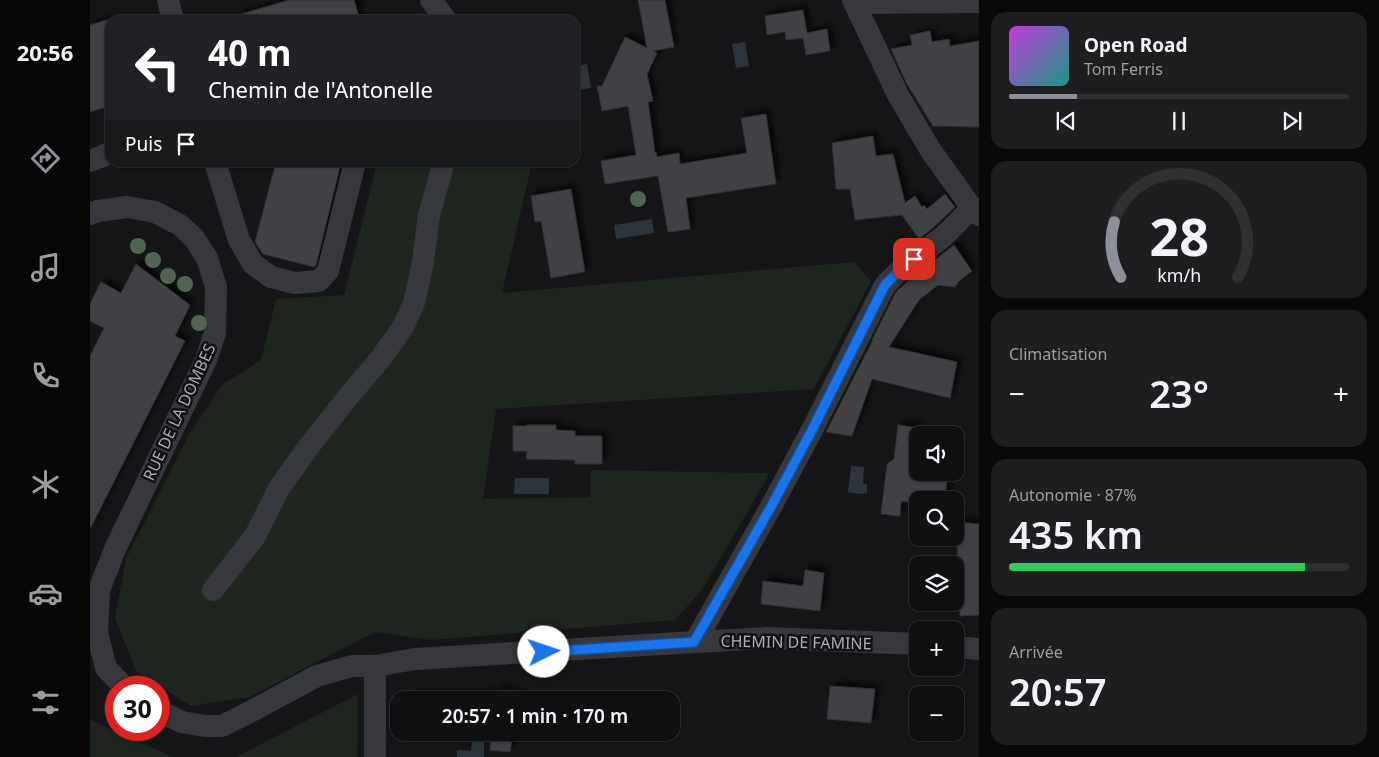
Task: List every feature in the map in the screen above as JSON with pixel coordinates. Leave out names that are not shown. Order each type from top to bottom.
[{"type":"street","points":[[168,0],[172,15]]},
{"type":"street","points":[[430,0],[442,15]]},
{"type":"street","points":[[694,642],[772,505],[885,285],[899,271],[976,212],[931,151],[898,95],[854,1],[979,2]]},
{"type":"street","points":[[90,161],[105,155]]},
{"type":"street","points":[[217,167],[239,240],[252,264],[270,277],[295,283],[319,281],[328,271],[354,167]]},
{"type":"street","points":[[213,590],[255,536],[284,481],[348,396],[381,358],[403,326],[414,303],[423,262],[429,216],[443,167]]},
{"type":"street","name":"RUE DE LA DOMBES","points":[[90,214],[127,206],[155,212],[180,225],[194,238],[207,258],[216,287],[215,333],[206,360],[115,549],[99,590],[97,633],[106,668],[114,676]]},
{"type":"street","name":"CHEMIN DE FAMINE","points":[[375,666],[415,659],[767,638],[909,644]]},
{"type":"street","points":[[964,648],[979,649]]},
{"type":"street","points":[[170,717],[182,722],[204,726],[222,726],[317,676],[352,666],[375,666],[375,757]]},
{"type":"shaded area","points":[[745,42],[749,66],[736,68],[732,44]]},
{"type":"shaded area","points":[[587,64],[591,88],[580,90],[580,65]]},
{"type":"shaded area","points":[[376,167],[531,167],[502,293],[854,262],[871,281],[814,389],[496,409],[483,499],[590,497],[591,470],[770,473],[702,590],[675,620],[431,640],[375,632],[249,697],[191,706],[170,693],[170,676],[144,676],[136,671],[115,618],[126,559],[188,436],[222,385],[261,360],[276,299],[344,295]]},
{"type":"shaded area","points":[[652,219],[654,233],[616,239],[614,225]]},
{"type":"shaded area","points":[[851,466],[864,467],[863,483],[867,484],[867,493],[848,492]]},
{"type":"shaded area","points":[[515,478],[549,478],[549,494],[514,494]]},
{"type":"shaded area","points":[[358,694],[357,757],[236,757]]},
{"type":"shaded area","points":[[90,720],[105,727],[105,741],[137,741],[173,757],[90,757]]},
{"type":"shaded area","points":[[472,742],[484,742],[484,757],[457,757],[457,750],[471,751]]},
{"type":"building","points":[[289,0],[354,0],[358,15],[238,15]]},
{"type":"building","points":[[638,0],[665,0],[674,47],[653,51],[657,53],[647,74],[653,101],[648,102],[657,157],[679,153],[680,164],[747,153],[741,118],[766,114],[776,184],[686,198],[690,229],[668,232],[658,176],[605,184],[601,161],[636,155],[628,106],[602,111],[597,86],[602,86],[625,37],[647,48]]},
{"type":"building","points":[[803,10],[807,33],[827,29],[830,51],[806,55],[803,38],[786,40],[785,32],[767,35],[765,16]]},
{"type":"building","points":[[105,20],[105,108],[90,112],[90,25]]},
{"type":"building","points":[[930,31],[932,42],[949,39],[950,46],[979,41],[979,127],[933,126],[907,84],[891,49],[912,45],[910,35]]},
{"type":"building","points":[[873,136],[876,156],[893,154],[905,203],[915,196],[922,207],[924,205],[927,209],[945,194],[955,207],[919,239],[902,215],[855,220],[850,189],[836,189],[832,143]]},
{"type":"building","points":[[275,167],[340,167],[314,267],[263,254],[255,242]]},
{"type":"building","points":[[571,189],[585,272],[551,278],[541,221],[535,222],[531,196]]},
{"type":"building","points":[[954,245],[972,271],[958,282],[955,287],[938,285],[919,300],[889,347],[957,362],[950,398],[872,379],[852,436],[826,432],[896,292]]},
{"type":"building","points":[[136,264],[190,305],[175,336],[185,341],[90,529],[90,356],[104,328],[90,321],[90,304],[101,282],[121,293]]},
{"type":"building","points":[[556,425],[556,430],[575,431],[575,436],[602,436],[602,464],[575,464],[575,460],[526,459],[527,451],[513,451],[513,426]]},
{"type":"building","points":[[898,425],[909,427],[909,481],[947,481],[946,491],[909,491],[909,502],[901,501],[900,516],[881,514],[887,464],[894,459]]},
{"type":"building","points":[[964,523],[979,524],[979,615],[960,616],[960,611],[964,611],[964,556],[957,556],[957,546],[964,546]]},
{"type":"building","points":[[805,570],[824,573],[820,611],[761,604],[763,581],[803,586]]},
{"type":"building","points":[[830,686],[875,689],[871,723],[827,719]]},
{"type":"building","points":[[491,741],[512,741],[510,752],[490,750]]},
{"type":"route","points":[[544,652],[694,642],[772,505],[885,285],[914,259]]}]
